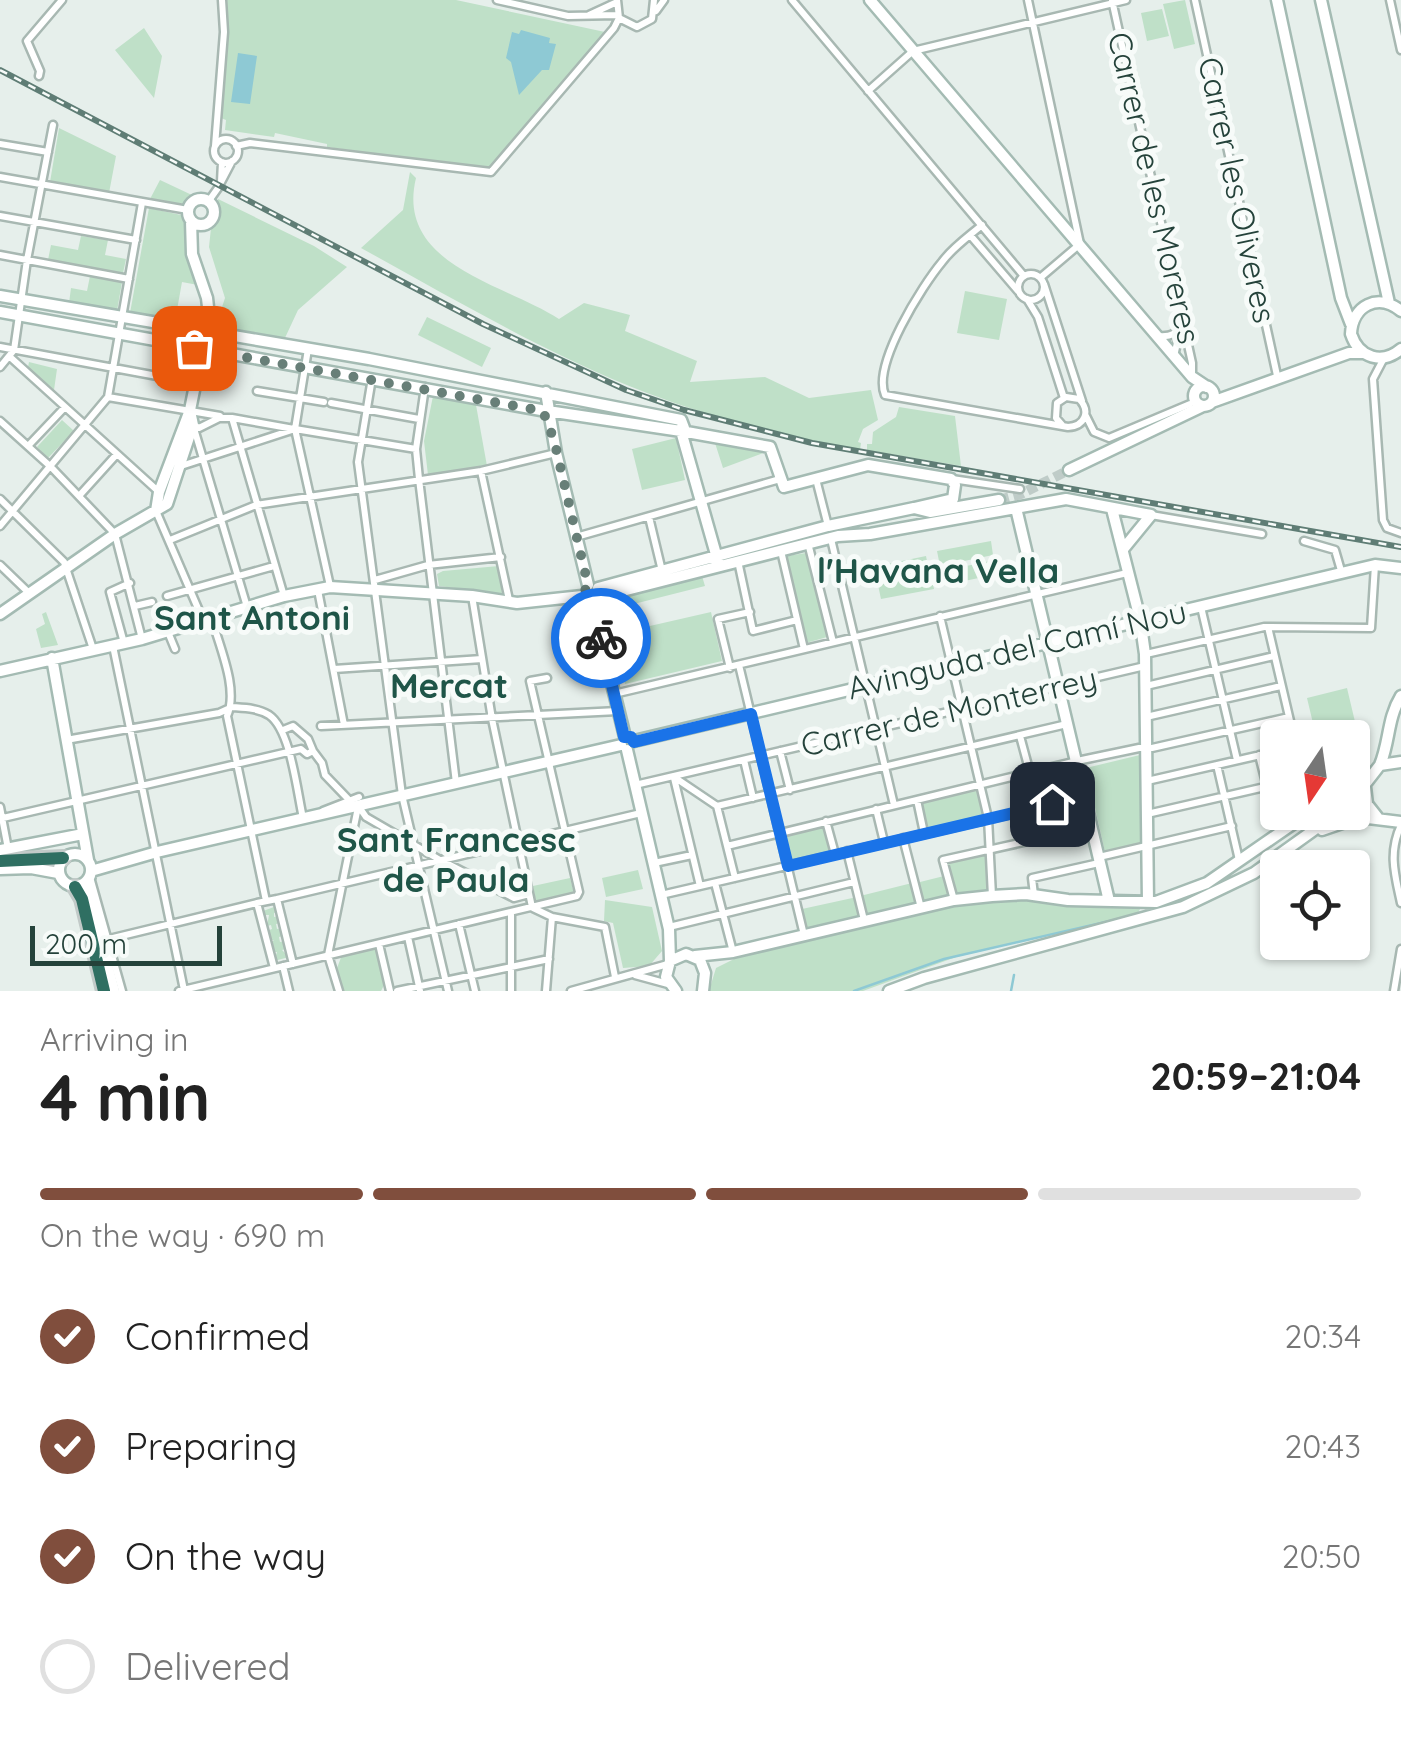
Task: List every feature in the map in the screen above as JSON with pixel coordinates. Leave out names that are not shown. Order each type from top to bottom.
[{"type":"highway","points":[[3,854],[68,856]]},
{"type":"highway","points":[[88,872],[82,899],[104,991]]},
{"type":"highway","points":[[82,941],[92,949],[97,962]]},
{"type":"street","points":[[39,76],[28,41],[62,0]]},
{"type":"street","points":[[222,0],[224,32],[215,146],[215,155],[222,162],[222,182],[236,146]]},
{"type":"street","points":[[497,0],[568,16],[618,17],[637,27],[646,24],[664,0]]},
{"type":"street","points":[[654,0],[655,12]]},
{"type":"street","points":[[792,0],[1024,276]]},
{"type":"street","points":[[870,0],[1192,377],[1202,397]]},
{"type":"street","points":[[1028,0],[1080,244]]},
{"type":"street","points":[[868,90],[913,51],[1126,0]]},
{"type":"street","name":"Carrer les Oliveres","points":[[1195,0],[1278,381]]},
{"type":"street","points":[[1276,0],[1341,298],[1363,353]]},
{"type":"street","points":[[1321,0],[1396,304],[1379,301],[1364,306],[1336,359]]},
{"type":"street","points":[[1390,0],[1401,50]]},
{"type":"street","points":[[219,120],[226,139],[236,146],[250,143],[479,174],[490,172],[611,32],[618,17],[616,2],[586,16]]},
{"type":"street","name":"Carrer de les Moreres","points":[[1112,2],[1186,332],[1192,377]]},
{"type":"street","points":[[596,16],[611,32]]},
{"type":"street","points":[[611,32],[626,24]]},
{"type":"street","points":[[0,367],[11,353],[20,316],[53,126]]},
{"type":"street","points":[[215,146],[226,139]]},
{"type":"street","points":[[0,144],[48,152]]},
{"type":"street","points":[[222,162],[233,160]]},
{"type":"street","points":[[0,177],[142,203],[193,219],[212,217],[213,209],[208,202],[196,200],[193,219],[192,254],[209,316],[190,410],[159,492],[156,511],[229,684],[231,707],[226,716],[266,901]]},
{"type":"street","points":[[208,202],[218,188]]},
{"type":"street","points":[[0,526],[108,397],[142,203]]},
{"type":"street","points":[[0,216],[136,240]]},
{"type":"street","points":[[982,225],[943,260],[900,330],[886,365],[882,386],[885,395],[1063,426],[1078,425],[1086,414]]},
{"type":"street","points":[[970,236],[1024,297],[1038,298],[1042,281],[1080,244]]},
{"type":"street","points":[[0,256],[129,279]]},
{"type":"street","points":[[1064,398],[1038,317],[1018,286],[1024,276],[1032,274],[1042,281],[1086,414],[1094,432],[1104,438],[1202,397],[1239,394],[1349,353],[1384,358]]},
{"type":"street","points":[[0,296],[662,415],[681,420],[684,426],[680,431]]},
{"type":"street","points":[[0,312],[770,447],[784,487],[868,465],[1020,489]]},
{"type":"street","points":[[1157,336],[1170,337],[1183,320]]},
{"type":"street","points":[[1174,356],[1177,343],[1186,332]]},
{"type":"street","points":[[0,348],[11,353],[196,382]]},
{"type":"street","points":[[308,349],[295,429],[310,496],[344,725]]},
{"type":"street","points":[[1401,349],[1384,358],[1373,380],[1383,520],[1387,528],[1401,533]]},
{"type":"street","points":[[11,353],[22,368],[159,492]]},
{"type":"street","points":[[22,368],[30,353]]},
{"type":"street","points":[[372,378],[358,462],[402,795],[448,991]]},
{"type":"street","points":[[425,388],[416,449],[418,480],[456,782]]},
{"type":"street","points":[[257,391],[419,419]]},
{"type":"street","points":[[543,392],[554,425],[554,440]]},
{"type":"street","points":[[108,397],[416,449]]},
{"type":"street","points":[[1063,426],[1054,412],[1057,403],[1074,397],[1082,402]]},
{"type":"street","points":[[1069,470],[1182,414],[1202,397]]},
{"type":"street","points":[[28,446],[65,407]]},
{"type":"street","points":[[190,410],[248,607]]},
{"type":"street","points":[[550,411],[556,453],[669,928],[672,987],[629,974]]},
{"type":"street","points":[[662,415],[662,428]]},
{"type":"street","points":[[193,425],[200,428],[219,418],[232,418]]},
{"type":"street","points":[[232,418],[284,596]]},
{"type":"street","points":[[0,421],[116,534],[142,639]]},
{"type":"street","points":[[0,614],[166,504],[193,425]]},
{"type":"street","points":[[180,466],[295,429]]},
{"type":"street","points":[[680,431],[717,561]]},
{"type":"street","points":[[170,540],[256,505],[482,471],[556,453]]},
{"type":"street","points":[[79,496],[117,454]]},
{"type":"street","points":[[482,471],[509,600]]},
{"type":"street","points":[[576,536],[780,479]]},
{"type":"street","points":[[816,479],[894,805]]},
{"type":"street","points":[[926,522],[950,504],[956,490],[951,479]]},
{"type":"street","points":[[0,499],[66,567],[92,650]]},
{"type":"street","points":[[592,594],[662,571],[738,561],[808,543],[830,532],[870,534],[1066,499],[1262,534]]},
{"type":"street","points":[[0,671],[142,639],[284,596],[324,588],[375,586],[517,603],[592,594],[914,508],[930,512],[950,504],[998,500]]},
{"type":"street","points":[[1016,508],[1108,901]]},
{"type":"street","points":[[1112,509],[1124,548],[1145,660],[1148,902]]},
{"type":"street","points":[[1124,548],[1151,515]]},
{"type":"street","points":[[649,517],[662,571]]},
{"type":"street","points":[[1304,542],[1335,550],[1342,574]]},
{"type":"street","points":[[808,543],[833,642]]},
{"type":"street","points":[[780,550],[804,650]]},
{"type":"street","points":[[375,586],[428,565],[501,557]]},
{"type":"street","points":[[738,561],[754,631],[797,620]]},
{"type":"street","points":[[0,565],[28,593]]},
{"type":"street","name":"Avinguda del Camí Nou","points":[[88,872],[316,816],[356,801],[402,795],[503,772],[1375,565],[1401,568]]},
{"type":"street","name":"Carrer de Monterrey","points":[[635,785],[1059,686],[1208,640],[1268,627],[1371,628],[1375,565]]},
{"type":"street","points":[[166,596],[274,566]]},
{"type":"street","points":[[614,694],[1128,572]]},
{"type":"street","points":[[130,583],[110,592],[131,728],[183,991],[577,896],[530,681],[547,678]]},
{"type":"street","points":[[472,596],[492,719],[532,907]]},
{"type":"street","points":[[135,606],[152,602]]},
{"type":"street","points":[[1201,608],[1237,760]]},
{"type":"street","points":[[750,612],[718,620],[751,714],[804,935]]},
{"type":"street","points":[[940,616],[988,818],[992,896]]},
{"type":"street","points":[[1268,627],[1290,720]]},
{"type":"street","points":[[168,631],[174,649]]},
{"type":"street","points":[[1146,686],[1274,656]]},
{"type":"street","points":[[52,658],[88,872],[114,991]]},
{"type":"street","points":[[334,668],[482,659]]},
{"type":"street","points":[[1145,718],[1281,686]]},
{"type":"street","points":[[1380,764],[1388,723],[1401,696]]},
{"type":"street","points":[[66,740],[220,713],[231,707],[260,710],[283,730],[304,818]]},
{"type":"street","points":[[321,726],[618,711]]},
{"type":"street","points":[[727,846],[1077,761],[1289,717]]},
{"type":"street","points":[[717,806],[1068,724]]},
{"type":"street","points":[[283,730],[292,726],[308,739],[325,775],[356,801],[366,817],[514,898],[529,894]]},
{"type":"street","points":[[1370,774],[1380,764],[1401,758],[1388,732]]},
{"type":"street","points":[[1020,736],[1030,772]]},
{"type":"street","points":[[3,818],[288,750],[301,749],[307,754],[314,751]]},
{"type":"street","points":[[780,751],[790,790]]},
{"type":"street","points":[[1147,781],[1259,755],[1260,759]]},
{"type":"street","points":[[744,760],[753,798]]},
{"type":"street","points":[[1217,765],[1240,861]]},
{"type":"street","points":[[673,776],[717,806],[734,878]]},
{"type":"street","points":[[673,776],[700,886]]},
{"type":"street","points":[[1146,814],[1260,788]]},
{"type":"street","points":[[661,895],[1084,796]]},
{"type":"street","points":[[917,800],[924,832]]},
{"type":"street","points":[[339,991],[328,955],[356,801]]},
{"type":"street","points":[[1370,807],[1394,841]]},
{"type":"street","points":[[0,808],[3,854],[82,834]]},
{"type":"street","points":[[876,810],[884,842]]},
{"type":"street","points":[[109,939],[642,813]]},
{"type":"street","points":[[1303,839],[1348,819],[1381,819],[1401,824],[1394,841],[1393,874],[1401,899]]},
{"type":"street","points":[[826,821],[834,854]]},
{"type":"street","points":[[1034,895],[1032,878],[1232,826]]},
{"type":"street","points":[[954,900],[943,860],[1091,827]]},
{"type":"street","points":[[571,991],[669,963],[680,955],[733,952],[954,900],[1034,895],[1148,902],[1207,883],[1284,830]]},
{"type":"street","points":[[889,991],[1183,908],[1254,872],[1315,830]]},
{"type":"street","points":[[58,873],[82,834]]},
{"type":"street","points":[[903,838],[921,908]]},
{"type":"street","points":[[847,852],[864,921]]},
{"type":"street","points":[[654,864],[692,855]]},
{"type":"street","points":[[68,856],[88,872],[122,991]]},
{"type":"street","points":[[0,869],[31,868],[58,873]]},
{"type":"street","points":[[58,873],[63,882],[88,872]]},
{"type":"street","points":[[669,928],[854,882]]},
{"type":"street","points":[[715,883],[733,952]]},
{"type":"street","points":[[276,899],[293,964]]},
{"type":"street","points":[[257,903],[289,991]]},
{"type":"street","points":[[532,907],[552,917],[605,927],[615,977]]},
{"type":"street","points":[[511,912],[511,991]]},
{"type":"street","points":[[546,991],[552,917]]},
{"type":"street","points":[[460,924],[474,991]]},
{"type":"street","points":[[669,928],[704,966],[701,986]]},
{"type":"street","points":[[408,937],[420,989]]},
{"type":"street","points":[[379,944],[394,991],[420,989],[549,959]]},
{"type":"street","points":[[1394,991],[1401,949]]},
{"type":"street","points":[[701,986],[715,963],[733,952]]},
{"type":"green space","points":[[226,0],[456,0],[605,32],[490,169],[327,147],[275,133],[274,137],[225,130],[226,120],[221,118]]},
{"type":"green space","points":[[1185,0],[1195,44],[1174,49],[1163,4]]},
{"type":"green space","points":[[1162,9],[1169,36],[1147,41],[1141,13]]},
{"type":"green space","points":[[144,28],[162,56],[154,98],[115,50]]},
{"type":"green space","points":[[59,128],[116,156],[109,193],[50,182]]},
{"type":"green space","points":[[410,172],[416,178],[414,208],[422,232],[437,251],[484,282],[559,319],[584,303],[630,315],[625,331],[697,361],[690,382],[765,377],[809,398],[871,390],[878,420],[863,429],[858,442],[860,450],[779,433],[647,393],[502,325],[361,248],[403,210]]},
{"type":"green space","points":[[160,180],[194,196],[183,204],[150,199]]},
{"type":"green space","points":[[218,199],[314,246],[347,267],[298,310],[284,340],[219,329],[216,325],[225,298],[209,247]]},
{"type":"green space","points":[[149,208],[181,215],[188,226],[188,260],[198,285],[182,282],[175,321],[130,313]]},
{"type":"green space","points":[[81,236],[108,240],[105,255],[126,259],[123,273],[48,260],[51,245],[78,250]]},
{"type":"green space","points":[[90,276],[122,282],[117,311],[69,303],[71,288],[87,291]]},
{"type":"green space","points":[[965,291],[1007,299],[999,340],[957,333]]},
{"type":"green space","points":[[427,317],[491,348],[482,367],[418,335]]},
{"type":"green space","points":[[29,362],[57,369],[54,390],[28,367]]},
{"type":"green space","points":[[433,396],[476,405],[487,466],[428,475],[424,441]]},
{"type":"green space","points":[[899,407],[955,416],[961,466],[867,450],[873,432],[896,417]]},
{"type":"green space","points":[[62,420],[74,431],[48,458],[37,447]]},
{"type":"green space","points":[[676,438],[685,480],[642,490],[632,449]]},
{"type":"green space","points":[[715,443],[764,451],[766,452],[723,468]]},
{"type":"green space","points":[[991,541],[993,555],[940,566],[937,551]]},
{"type":"green space","points":[[806,553],[827,637],[806,643],[787,556]]},
{"type":"green space","points":[[926,556],[929,571],[876,581],[873,567]]},
{"type":"green space","points":[[995,560],[998,574],[945,585],[942,571]]},
{"type":"green space","points":[[499,566],[502,594],[439,586],[437,574],[443,571]]},
{"type":"green space","points":[[931,574],[934,589],[881,599],[878,585]]},
{"type":"green space","points":[[702,576],[705,586],[606,611],[604,602]]},
{"type":"green space","points":[[46,612],[58,645],[41,648],[36,629],[45,624],[42,614]]},
{"type":"green space","points":[[711,612],[722,661],[625,684],[614,638],[628,631]]},
{"type":"green space","points":[[1347,688],[1355,720],[1312,720],[1307,698]]},
{"type":"green space","points":[[1140,755],[1141,843],[1105,852],[1086,768]]},
{"type":"green space","points":[[978,788],[985,816],[925,830],[919,802]]},
{"type":"green space","points":[[824,824],[830,852],[791,862],[784,834]]},
{"type":"green space","points":[[986,855],[990,894],[953,900],[948,863]]},
{"type":"green space","points":[[638,870],[643,889],[606,897],[602,878]]},
{"type":"green space","points":[[944,876],[949,899],[921,905],[916,883]]},
{"type":"green space","points":[[570,878],[574,893],[536,902],[533,886]]},
{"type":"green space","points":[[912,883],[918,906],[865,919],[860,896]]},
{"type":"green space","points":[[857,897],[862,920],[807,930],[802,909]]},
{"type":"green space","points":[[1026,898],[1140,909],[1137,915],[956,957],[863,991],[709,991],[716,968],[740,956],[951,904]]},
{"type":"green space","points":[[605,900],[652,907],[662,951],[649,966],[623,968],[613,923],[604,921]]},
{"type":"green space","points":[[274,907],[278,912],[274,917],[279,916],[281,923],[276,924],[277,929],[282,928],[280,942],[285,941],[286,949],[282,950],[289,957],[274,961],[277,952],[272,952],[270,943],[274,940],[269,940],[267,931],[272,929],[267,926],[269,915],[263,915],[263,911]]},
{"type":"green space","points":[[375,948],[384,985],[381,991],[343,991],[337,968],[342,955]]},
{"type":"water","points":[[521,30],[550,38],[549,43],[556,44],[549,70],[542,70],[519,95],[511,62],[506,58],[512,32],[519,34]]},
{"type":"water","points":[[238,53],[257,56],[250,104],[231,102]]},
{"type":"waterway","points":[[854,991],[944,959],[1136,915]]},
{"type":"waterway","points":[[1011,991],[1014,975]]},
{"type":"tunnel","points":[[999,500],[1021,494],[1069,470]]},
{"type":"railway","points":[[0,70],[483,324],[626,390],[684,410],[812,443],[1401,547]]},
{"type":"way so far","points":[[194,348],[543,411],[554,440],[588,585],[582,596],[592,602],[601,638]]},
{"type":"district","name":"l'Havana Vella","points":[[938,571]]},
{"type":"district","name":"Sant Antoni","points":[[252,618]]},
{"type":"district","name":"Mercat","points":[[449,686]]},
{"type":"district","name":"Sant Francesc de Paula","points":[[456,860]]},
{"type":"route","points":[[601,638],[624,737],[631,737],[634,742],[751,714],[788,866],[1052,804]]}]
